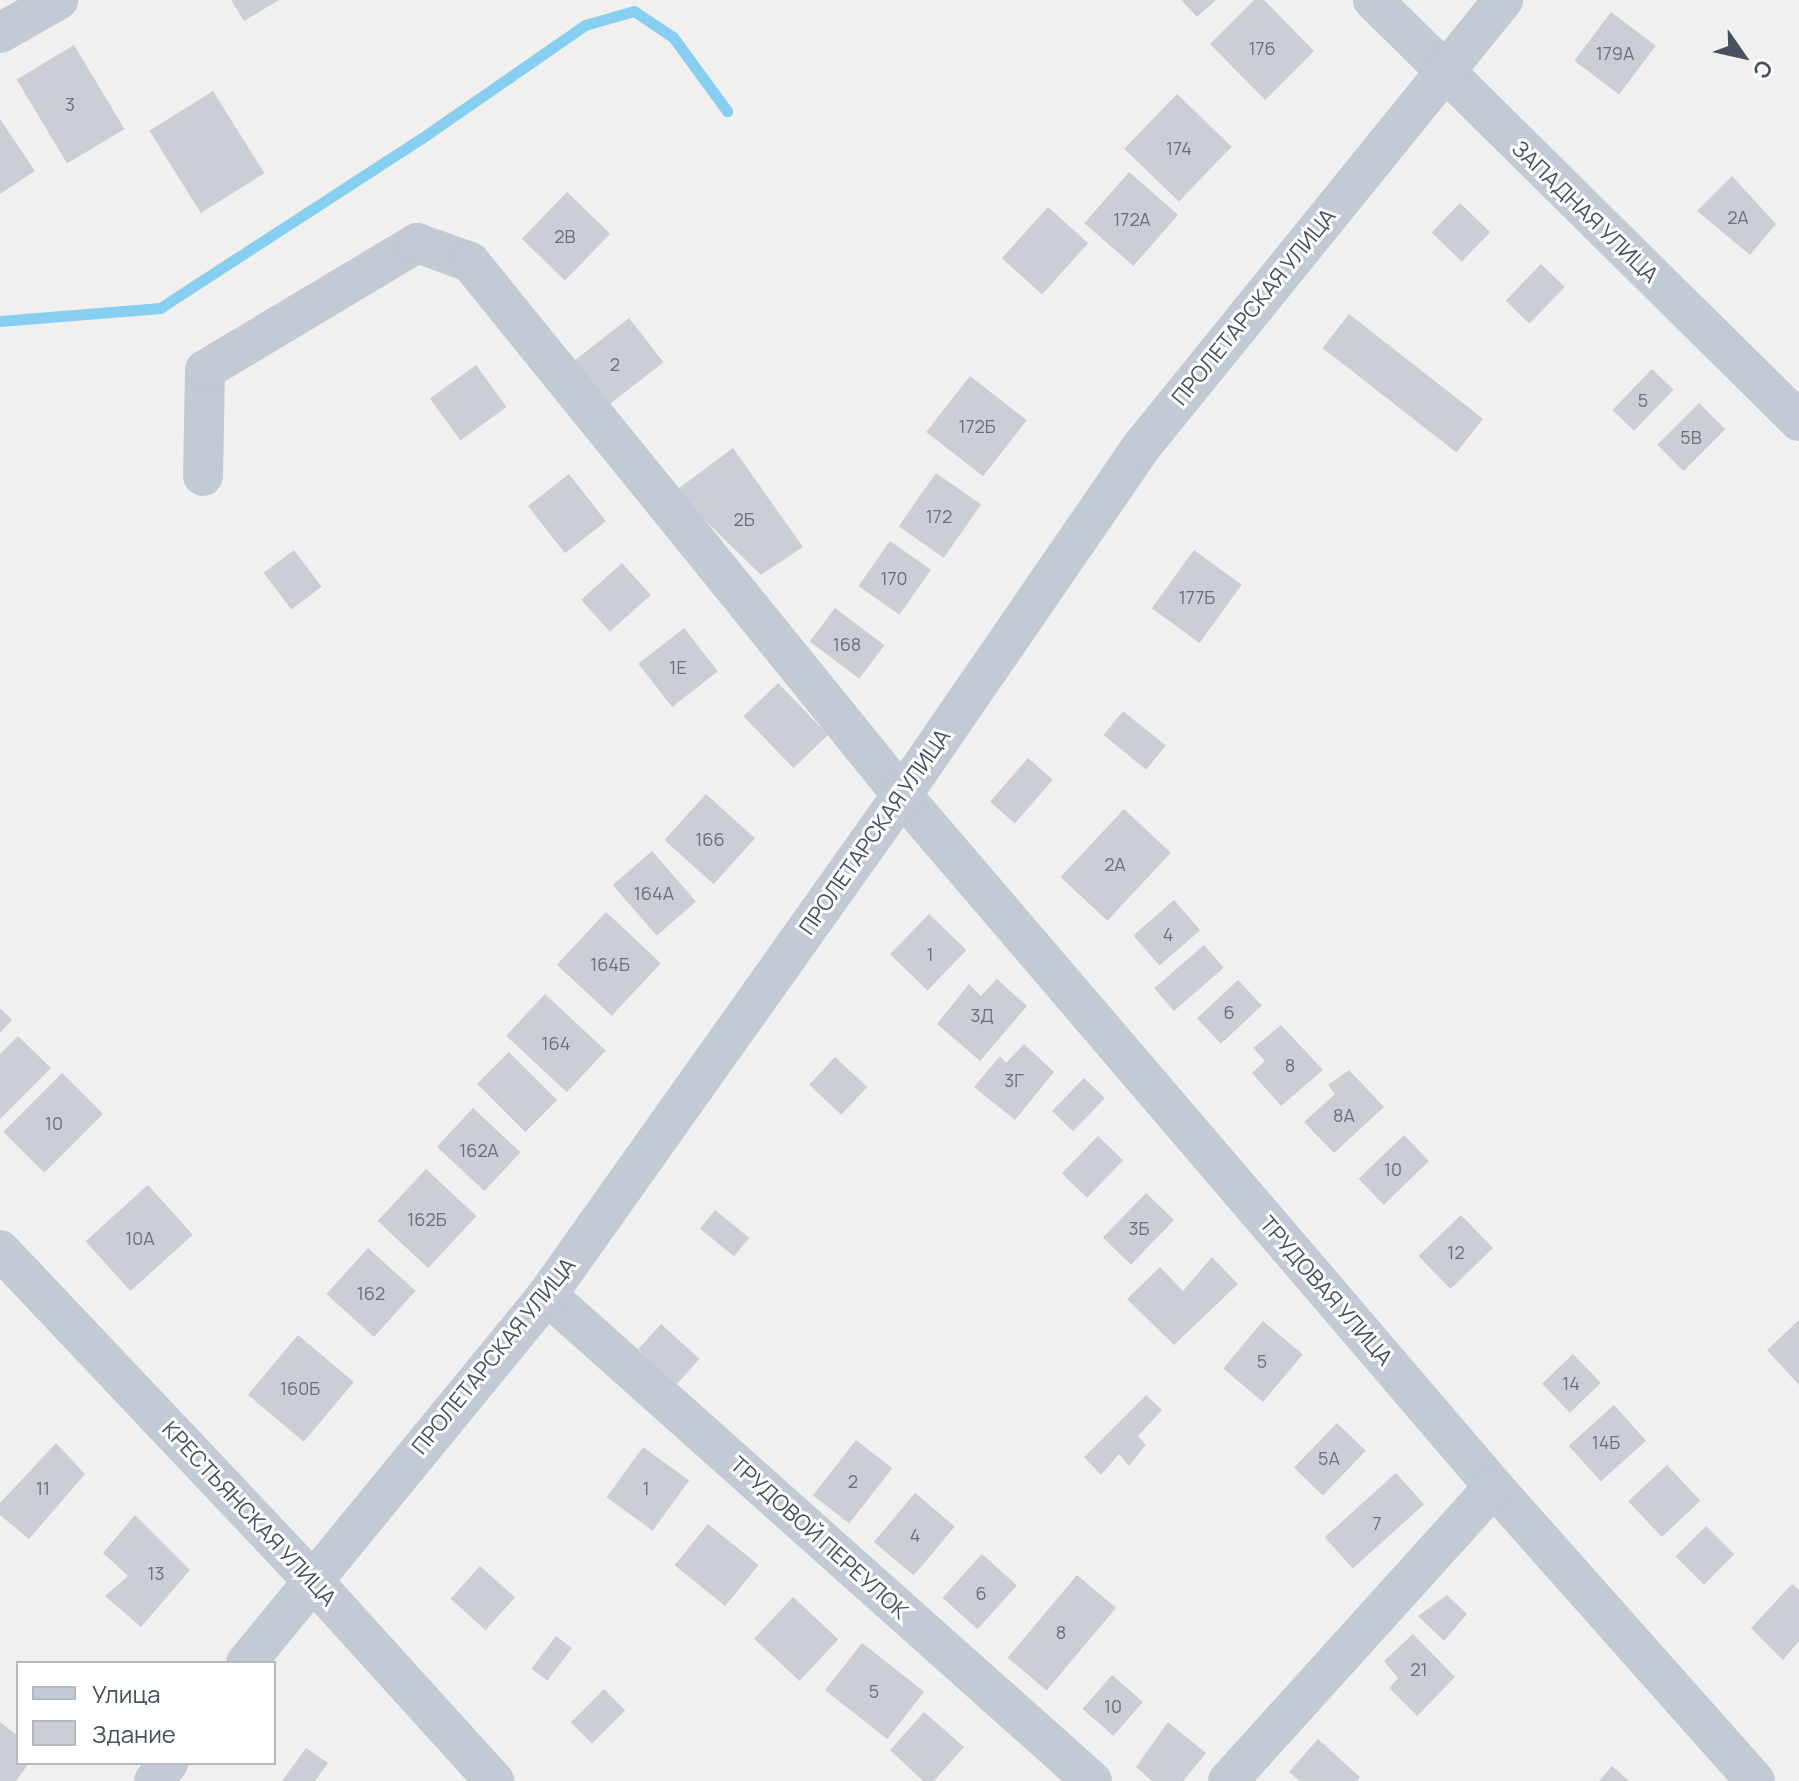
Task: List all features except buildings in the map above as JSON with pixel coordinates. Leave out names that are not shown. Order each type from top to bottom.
[{"type":"street","points":[[0,33],[58,0]]},
{"type":"street","name":"ЗАПАДНАЯ УЛИЦА","points":[[1373,0],[1442,72],[1799,421]]},
{"type":"street","name":"ПРОЛЕТАРСКАЯ УЛИЦА","points":[[248,1661],[311,1579],[547,1295],[902,795],[1142,446],[1503,0]]},
{"type":"street","name":"ТРУДОВАЯ УЛИЦА","points":[[203,476],[205,370],[417,243],[470,262],[902,795],[1494,1487],[1755,1781]]},
{"type":"street","name":"КРЕСТЬЯНСКАЯ УЛИЦА","points":[[0,1250],[311,1579],[494,1781]]},
{"type":"street","name":"ТРУДОВОЙ ПЕРЕУЛОК","points":[[547,1295],[1092,1781]]},
{"type":"street","points":[[1228,1781],[1494,1487]]},
{"type":"street","points":[[154,1781],[166,1765]]},
{"type":"waterway","points":[[0,321],[160,308],[422,138],[585,25],[634,11],[673,37],[727,111]]}]
